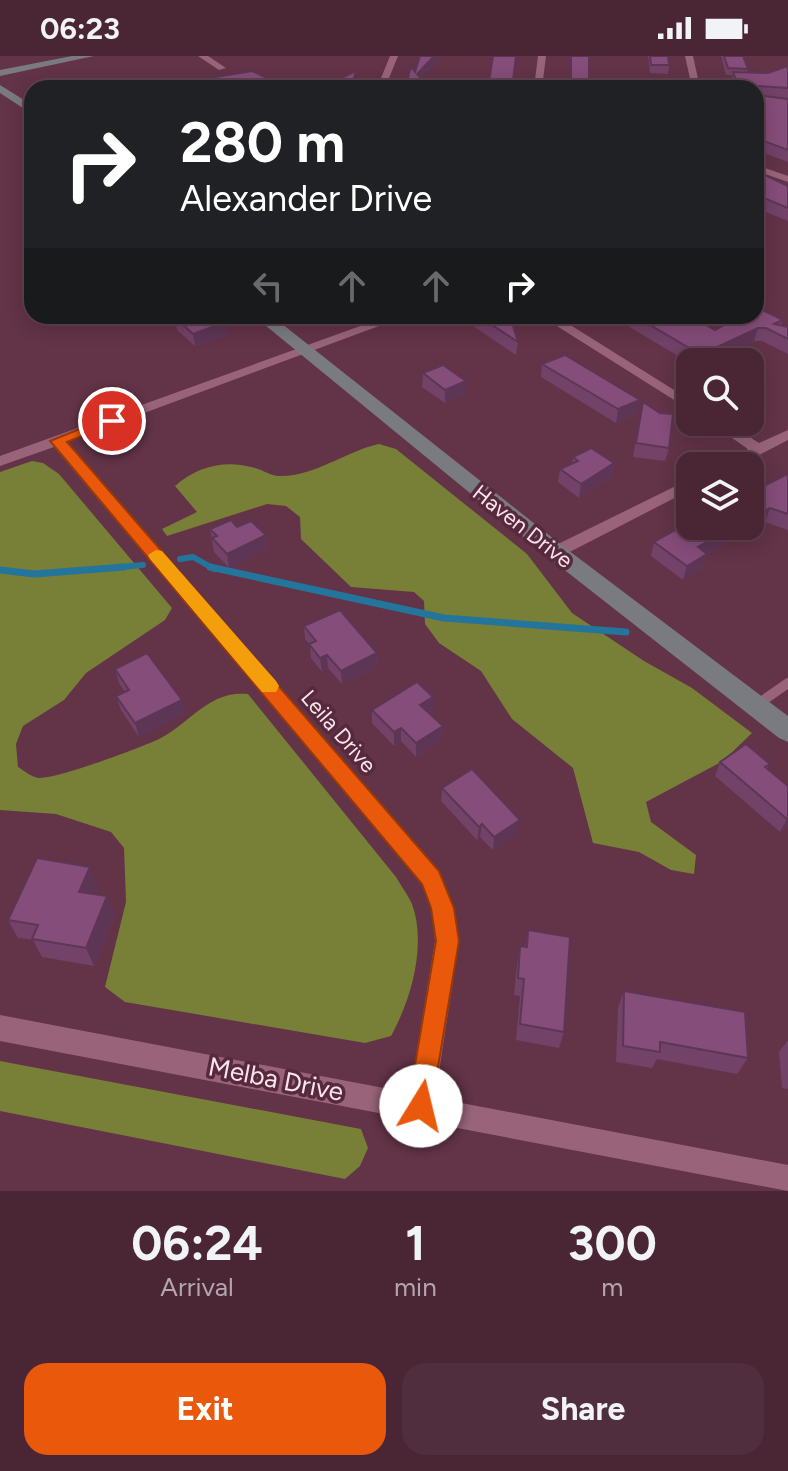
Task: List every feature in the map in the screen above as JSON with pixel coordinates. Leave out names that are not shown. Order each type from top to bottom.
[{"type":"street","points":[[0,73],[89,56]]},
{"type":"street","points":[[202,56],[222,68]]},
{"type":"street","points":[[384,80],[394,56]]},
{"type":"street","points":[[539,80],[542,56]]},
{"type":"street","points":[[689,56],[694,80]]},
{"type":"street","points":[[0,88],[24,104]]},
{"type":"street","points":[[764,171],[788,179]]},
{"type":"street","name":"Haven Drive","points":[[271,324],[556,552],[788,731]]},
{"type":"street","points":[[0,461],[378,324]]},
{"type":"street","points":[[560,324],[676,397]]},
{"type":"street","points":[[753,452],[788,434]]},
{"type":"street","points":[[738,436],[759,449]]},
{"type":"street","name":"Leila Drive","points":[[57,441],[431,878],[443,908],[447,941],[421,1106]]},
{"type":"street","points":[[556,552],[676,491]]},
{"type":"street","name":"Melba Drive","points":[[0,1028],[421,1106],[788,1179]]},
{"type":"lane","points":[[755,706],[788,683]]},
{"type":"green space","points":[[379,444],[396,449],[527,554],[572,613],[644,661],[692,688],[752,733],[723,761],[646,802],[651,822],[696,855],[694,874],[671,870],[639,852],[593,843],[573,768],[512,719],[481,671],[439,643],[425,624],[424,601],[414,592],[351,587],[301,539],[300,517],[286,506],[267,504],[167,536],[162,529],[197,512],[175,486],[202,469],[233,464],[276,476],[292,475]]},
{"type":"green space","points":[[32,461],[43,463],[59,474],[172,608],[165,620],[86,673],[64,700],[23,726],[16,744],[18,767],[40,778],[81,768],[157,740],[222,697],[248,694],[396,877],[412,904],[418,937],[415,972],[405,1006],[391,1036],[365,1043],[125,1002],[105,987],[126,902],[124,848],[111,832],[56,814],[0,810],[0,472]]},
{"type":"green space","points":[[0,1061],[361,1129],[368,1148],[360,1166],[345,1179],[0,1111]]},
{"type":"building","points":[[420,56],[434,56],[417,74],[422,80],[407,80],[411,67],[415,72]]},
{"type":"building","points":[[493,56],[516,56],[513,80],[489,80]]},
{"type":"building","points":[[571,56],[589,56],[589,80],[571,80]]},
{"type":"building","points":[[650,56],[668,56],[669,65],[651,65]]},
{"type":"building","points":[[724,56],[743,56],[748,69],[728,68]]},
{"type":"building","points":[[788,66],[788,88],[764,86],[764,80],[736,80],[733,72],[768,73]]},
{"type":"building","points":[[252,71],[271,80],[209,80],[204,79]]},
{"type":"building","points":[[356,71],[353,80],[337,80]]},
{"type":"building","points":[[764,96],[788,99],[788,150],[764,141]]},
{"type":"building","points":[[764,175],[788,186],[788,208],[764,198]]},
{"type":"building","points":[[764,311],[783,320],[774,324],[788,327],[788,339],[766,328],[758,328],[719,346],[722,348],[689,348],[649,324],[705,324],[715,330],[726,324],[764,324]]},
{"type":"building","points":[[182,324],[220,324],[193,334]]},
{"type":"building","points":[[490,324],[512,324],[518,342]]},
{"type":"building","points":[[565,355],[640,400],[618,409],[542,364]]},
{"type":"building","points":[[443,365],[466,381],[445,390],[423,373]]},
{"type":"building","points":[[643,402],[660,413],[673,414],[669,448],[636,443]]},
{"type":"building","points":[[591,448],[614,463],[581,484],[560,469],[578,461],[573,457]]},
{"type":"building","points":[[788,474],[788,514],[770,508],[764,511],[764,486]]},
{"type":"building","points":[[231,520],[237,527],[251,521],[266,535],[227,554],[212,538],[217,536],[210,529]]},
{"type":"building","points":[[676,530],[676,540],[711,540],[698,547],[707,554],[687,566],[654,542]]},
{"type":"building","points":[[340,610],[377,653],[341,671],[327,655],[320,658],[309,644],[316,641],[304,626]]},
{"type":"building","points":[[147,653],[182,700],[135,723],[116,696],[129,690],[115,669]]},
{"type":"building","points":[[417,682],[433,697],[420,705],[443,726],[416,743],[401,728],[394,732],[372,710]]},
{"type":"building","points":[[746,744],[770,764],[765,767],[788,786],[787,819],[720,762]]},
{"type":"building","points":[[472,769],[520,820],[494,837],[482,824],[479,827],[442,788]]},
{"type":"building","points":[[37,858],[90,867],[79,892],[107,896],[86,948],[32,939],[38,925],[8,920]]},
{"type":"building","points":[[528,930],[570,937],[564,1032],[520,1024],[524,979],[518,978],[520,946],[527,947]]},
{"type":"building","points":[[624,991],[745,1012],[748,1058],[660,1042],[660,1052],[623,1046]]},
{"type":"waterway","points":[[180,559],[193,557],[211,567]]},
{"type":"waterway","points":[[109,568],[143,565]]},
{"type":"waterway","points":[[109,568],[124,567]]},
{"type":"waterway","points":[[211,567],[444,618],[626,632]]},
{"type":"waterway","points":[[0,570],[34,574],[109,568]]},
{"type":"waterway","points":[[100,569],[109,568]]},
{"type":"slow traffic","points":[[156,555],[269,686]]},
{"type":"route","points":[[112,421],[57,441],[413,852],[431,878],[443,908],[447,941],[421,1106]]}]
